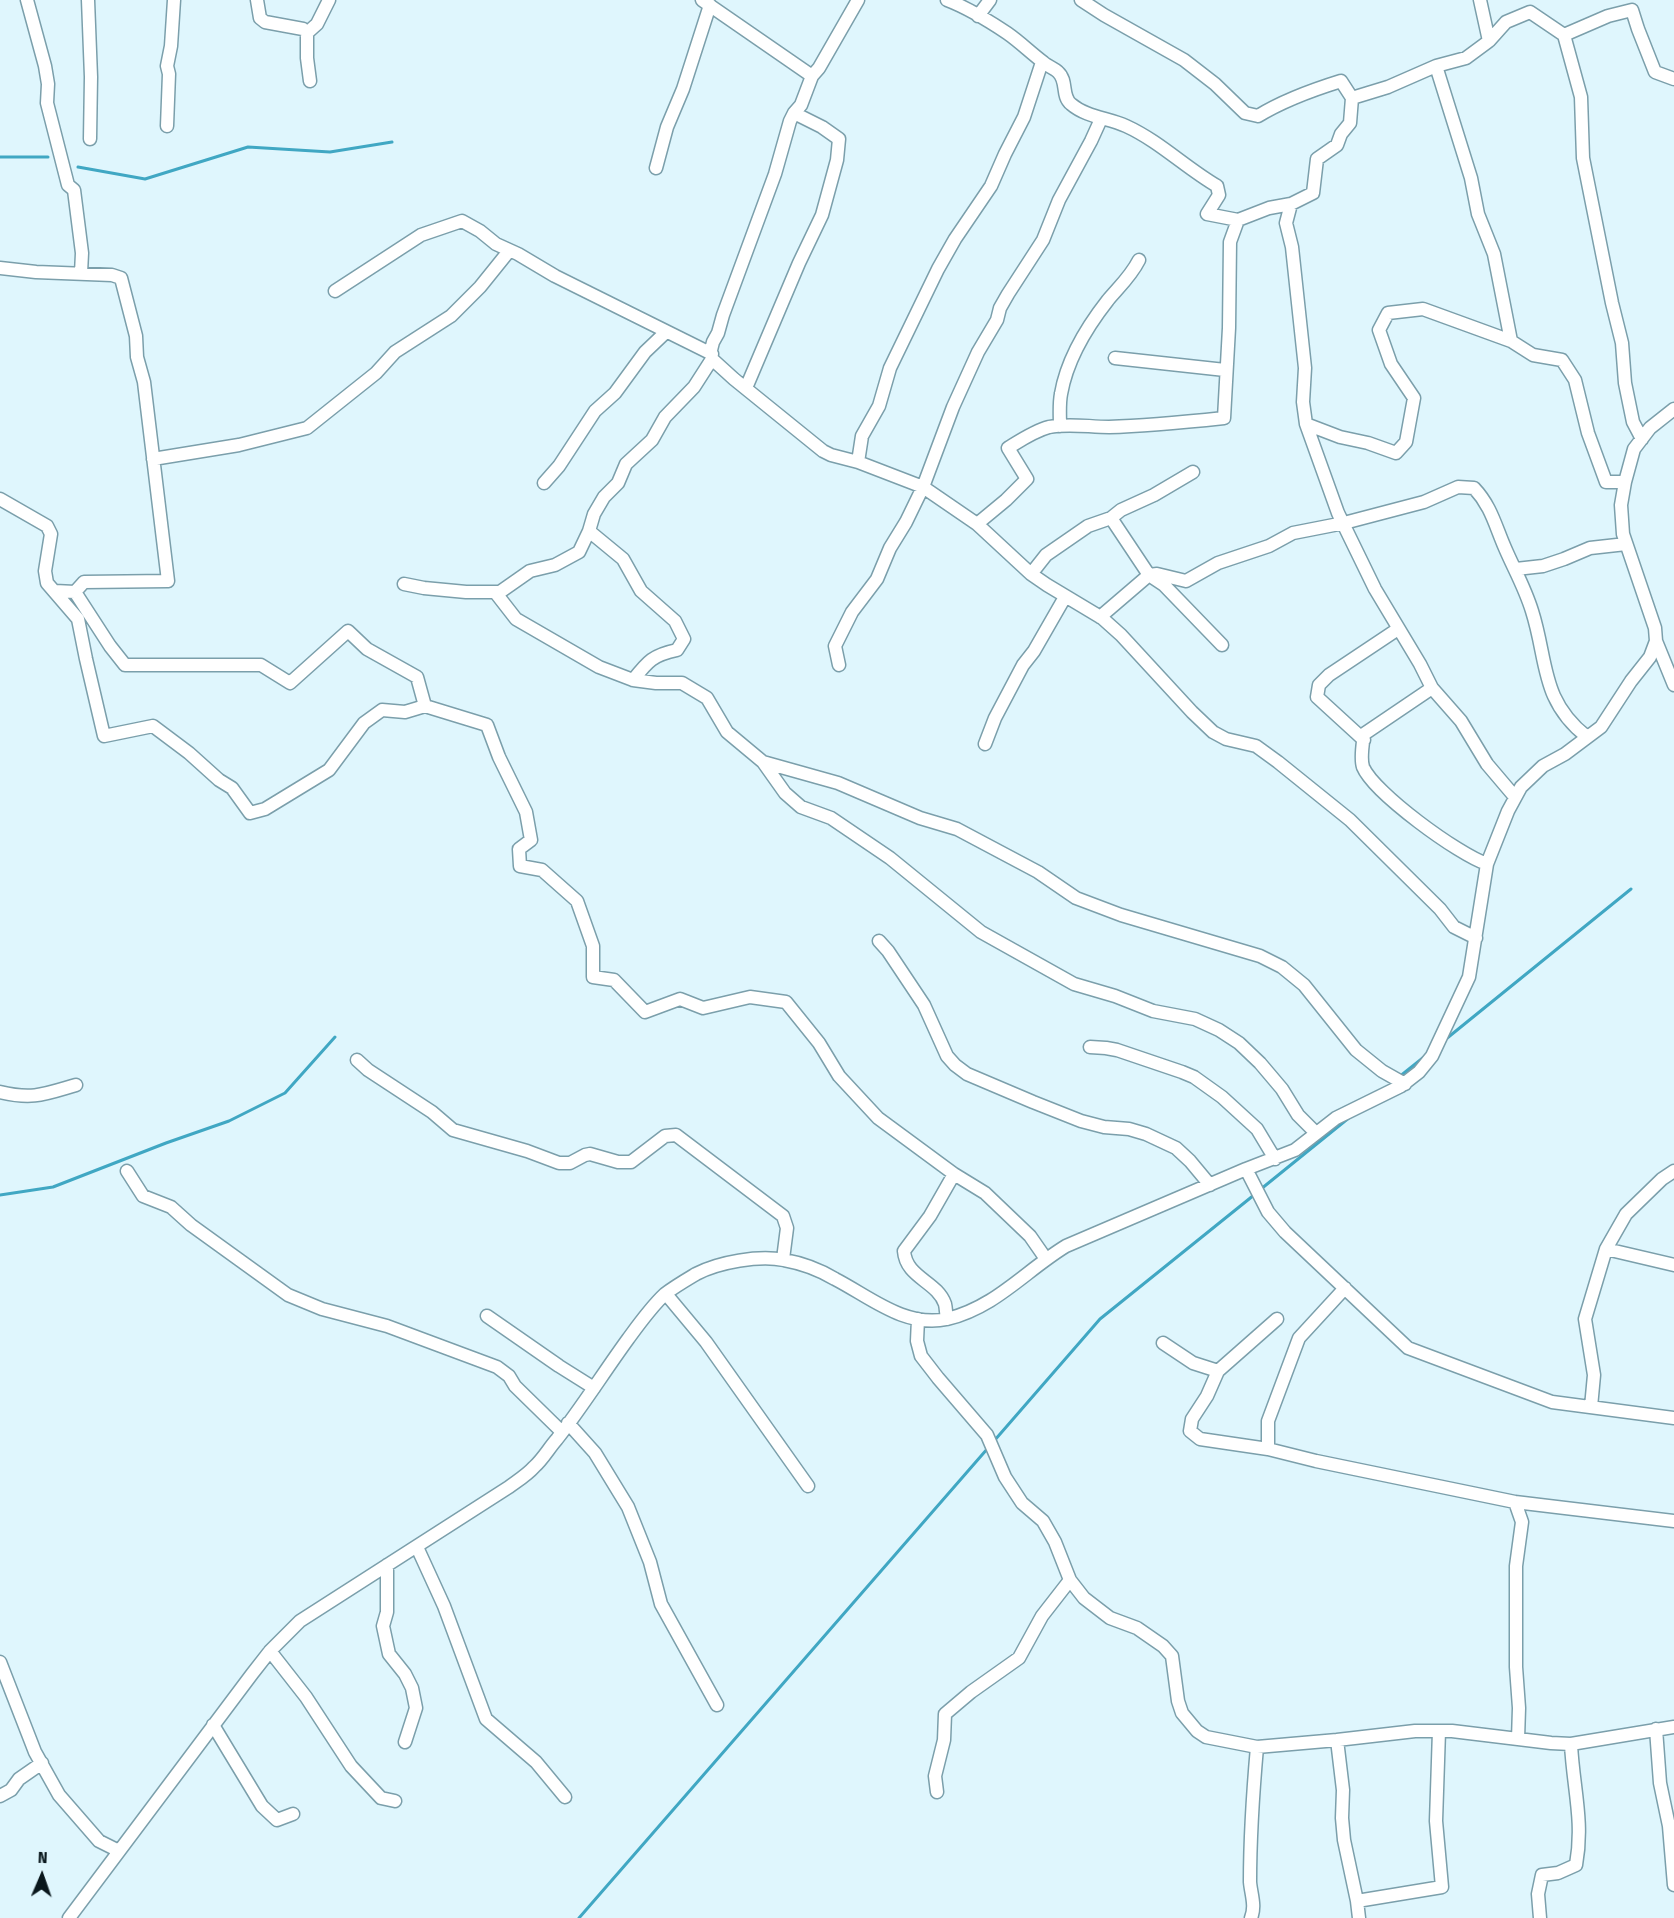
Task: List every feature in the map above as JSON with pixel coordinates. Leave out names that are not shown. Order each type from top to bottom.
[{"type":"street","points":[[27,0],[45,66],[48,84],[47,103],[51,123],[68,185],[74,190],[82,253],[81,273]]},
{"type":"street","points":[[88,0],[91,77],[90,139]]},
{"type":"street","points":[[167,126],[169,74],[167,66],[171,46],[174,0]]},
{"type":"street","points":[[257,0],[260,18],[265,22],[303,29],[307,33],[310,81]]},
{"type":"street","points":[[307,33],[317,24],[329,0]]},
{"type":"street","points":[[404,584],[466,592],[500,592],[530,571],[555,565],[579,552],[594,514],[604,497],[618,483],[626,464],[651,440],[665,417],[694,387],[712,357],[712,342],[718,333],[775,174],[794,113],[801,105],[812,76],[819,68],[858,0]]},
{"type":"street","points":[[947,0],[1008,34],[1042,62],[1060,73],[1068,103],[1101,119],[1126,126],[1162,148],[1198,176],[1217,186],[1219,195],[1207,214],[1238,220],[1269,208],[1291,204],[1313,193],[1317,159],[1337,145],[1341,134],[1350,123],[1352,98],[1341,81],[1312,90],[1258,116],[1245,113],[1215,84],[1184,60],[1081,0]]},
{"type":"street","points":[[978,16],[990,0]]},
{"type":"street","points":[[1480,0],[1489,41]]},
{"type":"street","points":[[656,168],[667,127],[683,89],[706,2],[812,76]]},
{"type":"street","points":[[1564,35],[1608,16],[1632,9],[1655,72],[1674,79]]},
{"type":"street","points":[[1352,98],[1388,87],[1436,66],[1466,58],[1489,41],[1506,22],[1530,12],[1564,35],[1581,97],[1583,158],[1622,343],[1625,383],[1633,422],[1642,439]]},
{"type":"street","points":[[858,462],[862,436],[879,406],[890,368],[938,269],[955,239],[991,186],[1024,117],[1042,62]]},
{"type":"street","points":[[1436,66],[1471,178],[1478,214],[1494,254],[1511,341]]},
{"type":"street","points":[[746,388],[799,263],[822,216],[837,160],[839,139],[822,127],[794,113]]},
{"type":"street","points":[[839,665],[836,646],[852,612],[878,579],[890,548],[906,522],[922,487],[953,406],[978,352],[997,320],[1000,308],[1008,294],[1043,240],[1059,200],[1101,119]]},
{"type":"street","points":[[1291,204],[1286,224],[1292,247],[1305,368],[1303,402],[1306,424],[1344,523],[1375,589],[1432,688],[1461,722],[1487,764],[1515,797]]},
{"type":"street","points":[[977,524],[1027,479],[1008,448],[1029,435],[1050,427],[1060,426],[1124,426],[1224,418],[1229,328],[1230,242],[1238,220]]},
{"type":"street","points":[[335,291],[421,235],[462,221],[480,231],[496,244],[712,357],[823,451],[922,487],[977,524],[1031,574],[1100,617],[1121,635],[1213,732],[1226,739],[1256,746],[1278,762],[1350,820],[1440,909],[1454,927],[1476,938]]},
{"type":"street","points":[[153,459],[239,445],[307,428],[376,373],[395,352],[451,316],[480,287],[509,250]]},
{"type":"street","points":[[1060,426],[1060,395],[1082,335],[1133,271],[1138,260]]},
{"type":"street","points":[[0,268],[42,273],[112,274],[121,278],[134,330],[137,357],[144,382],[168,581],[84,582],[75,592]]},
{"type":"street","points":[[1306,424],[1340,437],[1368,443],[1396,453],[1406,442],[1414,398],[1391,364],[1379,330],[1388,313],[1424,309],[1511,341],[1533,354],[1562,360],[1575,380],[1588,433],[1606,482],[1625,482]]},
{"type":"street","points":[[544,483],[559,466],[595,411],[615,393],[645,352],[666,332]]},
{"type":"street","points":[[1115,358],[1225,370]]},
{"type":"street","points":[[1674,409],[1650,428],[1634,449],[1621,505],[1623,534],[1655,627],[1656,641],[1674,685]]},
{"type":"street","points":[[1031,574],[1046,555],[1088,526],[1111,518],[1121,510],[1154,495],[1193,472]]},
{"type":"street","points":[[1100,617],[1149,575],[1157,574],[1186,581],[1218,564],[1269,546],[1293,533],[1344,523],[1424,502],[1458,487],[1474,488],[1485,499],[1532,610],[1547,681],[1559,705],[1587,737]]},
{"type":"street","points":[[0,499],[47,526],[50,530],[45,571],[47,583],[78,619],[104,736],[153,726],[232,788],[250,813],[265,809],[329,771],[364,723],[382,710],[405,712],[425,706],[487,725],[499,758],[526,812],[531,840],[519,849],[520,866],[542,870],[577,901],[593,946],[593,977],[614,980],[645,1012],[680,999],[703,1008],[750,997],[786,1002],[819,1043],[839,1076],[878,1118],[954,1174],[985,1192],[1030,1236],[1046,1259]]},
{"type":"street","points":[[1111,518],[1149,575],[1164,585],[1222,645]]},
{"type":"street","points":[[589,531],[623,559],[641,591],[675,621],[684,639],[677,650],[659,654],[645,665],[633,680]]},
{"type":"street","points":[[1516,569],[1543,566],[1564,560],[1590,548],[1626,544]]},
{"type":"street","points":[[55,591],[75,592]]},
{"type":"street","points":[[75,592],[110,646],[126,665],[261,665],[290,683],[348,631],[367,649],[417,677],[425,706]]},
{"type":"street","points":[[495,592],[516,619],[598,667],[633,680],[682,683],[707,698],[727,732],[764,762],[785,794],[801,807],[831,818],[890,858],[981,932],[1074,984],[1115,996],[1153,1011],[1195,1019],[1219,1030],[1239,1043],[1260,1063],[1282,1089],[1298,1115],[1316,1133]]},
{"type":"street","points":[[986,744],[995,718],[1023,665],[1034,651],[1065,597]]},
{"type":"street","points":[[1364,740],[1317,697],[1319,685],[1336,670],[1398,629]]},
{"type":"street","points":[[69,1918],[270,1651],[300,1621],[509,1487],[535,1467],[645,1316],[666,1294],[697,1274],[746,1259],[783,1259],[834,1278],[889,1310],[908,1318],[927,1321],[947,1319],[988,1303],[1003,1294],[1066,1246],[1246,1169],[1275,1160],[1295,1150],[1336,1118],[1405,1084],[1432,1056],[1469,977],[1487,864],[1515,797],[1521,787],[1543,766],[1565,754],[1601,727],[1631,681],[1650,657],[1656,641]]},
{"type":"street","points":[[1432,688],[1364,734],[1363,766],[1376,784],[1402,808],[1437,835],[1478,861],[1487,864]]},
{"type":"street","points":[[764,762],[838,783],[920,818],[957,829],[1038,873],[1076,898],[1122,915],[1260,957],[1282,967],[1304,985],[1356,1050],[1382,1071],[1405,1084]]},
{"type":"street","points":[[879,941],[924,1005],[947,1056],[967,1074],[1081,1121],[1146,1134],[1176,1148],[1210,1185]]},
{"type":"street","points":[[1090,1047],[1117,1050],[1194,1077],[1222,1097],[1257,1129],[1275,1160]]},
{"type":"street","points":[[357,1060],[368,1070],[432,1112],[453,1130],[527,1151],[559,1163],[570,1163],[590,1154],[618,1162],[631,1162],[664,1136],[676,1135],[783,1216],[788,1228],[783,1259]]},
{"type":"street","points":[[0,1092],[16,1096],[38,1096],[76,1085]]},
{"type":"street","points":[[1246,1169],[1268,1212],[1285,1232],[1408,1348],[1552,1402],[1674,1418]]},
{"type":"street","points":[[127,1171],[143,1196],[171,1207],[191,1225],[288,1295],[322,1309],[387,1326],[497,1367],[509,1376],[514,1386],[595,1453],[628,1506],[650,1562],[661,1604],[717,1705]]},
{"type":"street","points":[[1591,1407],[1594,1375],[1585,1319],[1606,1249],[1626,1214],[1662,1179],[1674,1172]]},
{"type":"street","points":[[947,1319],[945,1303],[925,1281],[909,1268],[904,1259],[904,1251],[945,1193],[954,1174]]},
{"type":"street","points":[[1606,1249],[1674,1265]]},
{"type":"street","points":[[1268,1449],[1268,1421],[1299,1338],[1345,1288]]},
{"type":"street","points":[[666,1294],[706,1342],[808,1486]]},
{"type":"street","points":[[487,1316],[594,1388]]},
{"type":"street","points":[[918,1319],[917,1341],[921,1356],[987,1435],[1005,1478],[1022,1503],[1042,1521],[1055,1542],[1070,1580],[1084,1598],[1110,1618],[1137,1628],[1163,1646],[1172,1656],[1178,1701],[1182,1713],[1197,1731],[1206,1737],[1257,1747],[1415,1731],[1439,1731],[1468,1732],[1571,1744],[1674,1727]]},
{"type":"street","points":[[1277,1319],[1218,1371],[1207,1396],[1192,1419],[1190,1431],[1194,1436],[1200,1439],[1268,1449],[1515,1502],[1674,1521]]},
{"type":"street","points":[[1163,1343],[1193,1363],[1218,1371]]},
{"type":"street","points":[[1515,1502],[1522,1522],[1516,1566],[1518,1739]]},
{"type":"street","points":[[417,1547],[444,1606],[486,1719],[536,1762],[565,1797]]},
{"type":"street","points":[[387,1565],[387,1612],[382,1626],[389,1654],[405,1674],[412,1688],[416,1708],[405,1742]]},
{"type":"street","points":[[937,1792],[934,1776],[944,1740],[945,1714],[1018,1658],[1042,1616],[1070,1580]]},
{"type":"street","points":[[270,1651],[306,1697],[351,1766],[381,1798],[395,1801]]},
{"type":"street","points":[[0,1662],[36,1752],[60,1795],[99,1841],[119,1851]]},
{"type":"street","points":[[213,1725],[262,1806],[277,1820],[293,1814]]},
{"type":"street","points":[[1656,1729],[1660,1783],[1669,1826],[1674,1885]]},
{"type":"street","points":[[1357,1901],[1442,1887],[1436,1821],[1439,1731]]},
{"type":"street","points":[[1337,1740],[1343,1790],[1344,1840],[1359,1918]]},
{"type":"street","points":[[1540,1918],[1538,1894],[1542,1875],[1558,1873],[1576,1864],[1579,1849],[1579,1811],[1571,1744]]},
{"type":"street","points":[[1251,1918],[1254,1903],[1250,1887],[1250,1818],[1257,1747]]},
{"type":"street","points":[[1,1792],[10,1790],[19,1779],[42,1763]]},
{"type":"waterway","points":[[78,167],[145,179],[248,147],[330,152],[392,142]]},
{"type":"waterway","points":[[0,157],[48,157]]},
{"type":"waterway","points":[[1446,1039],[1631,889]]},
{"type":"waterway","points":[[0,1195],[53,1187],[229,1121],[285,1093],[335,1037]]},
{"type":"waterway","points":[[1399,1077],[1424,1057]]},
{"type":"waterway","points":[[1261,1189],[1350,1117]]},
{"type":"waterway","points":[[994,1441],[1100,1319],[1254,1195]]},
{"type":"waterway","points":[[579,1918],[988,1448]]}]
